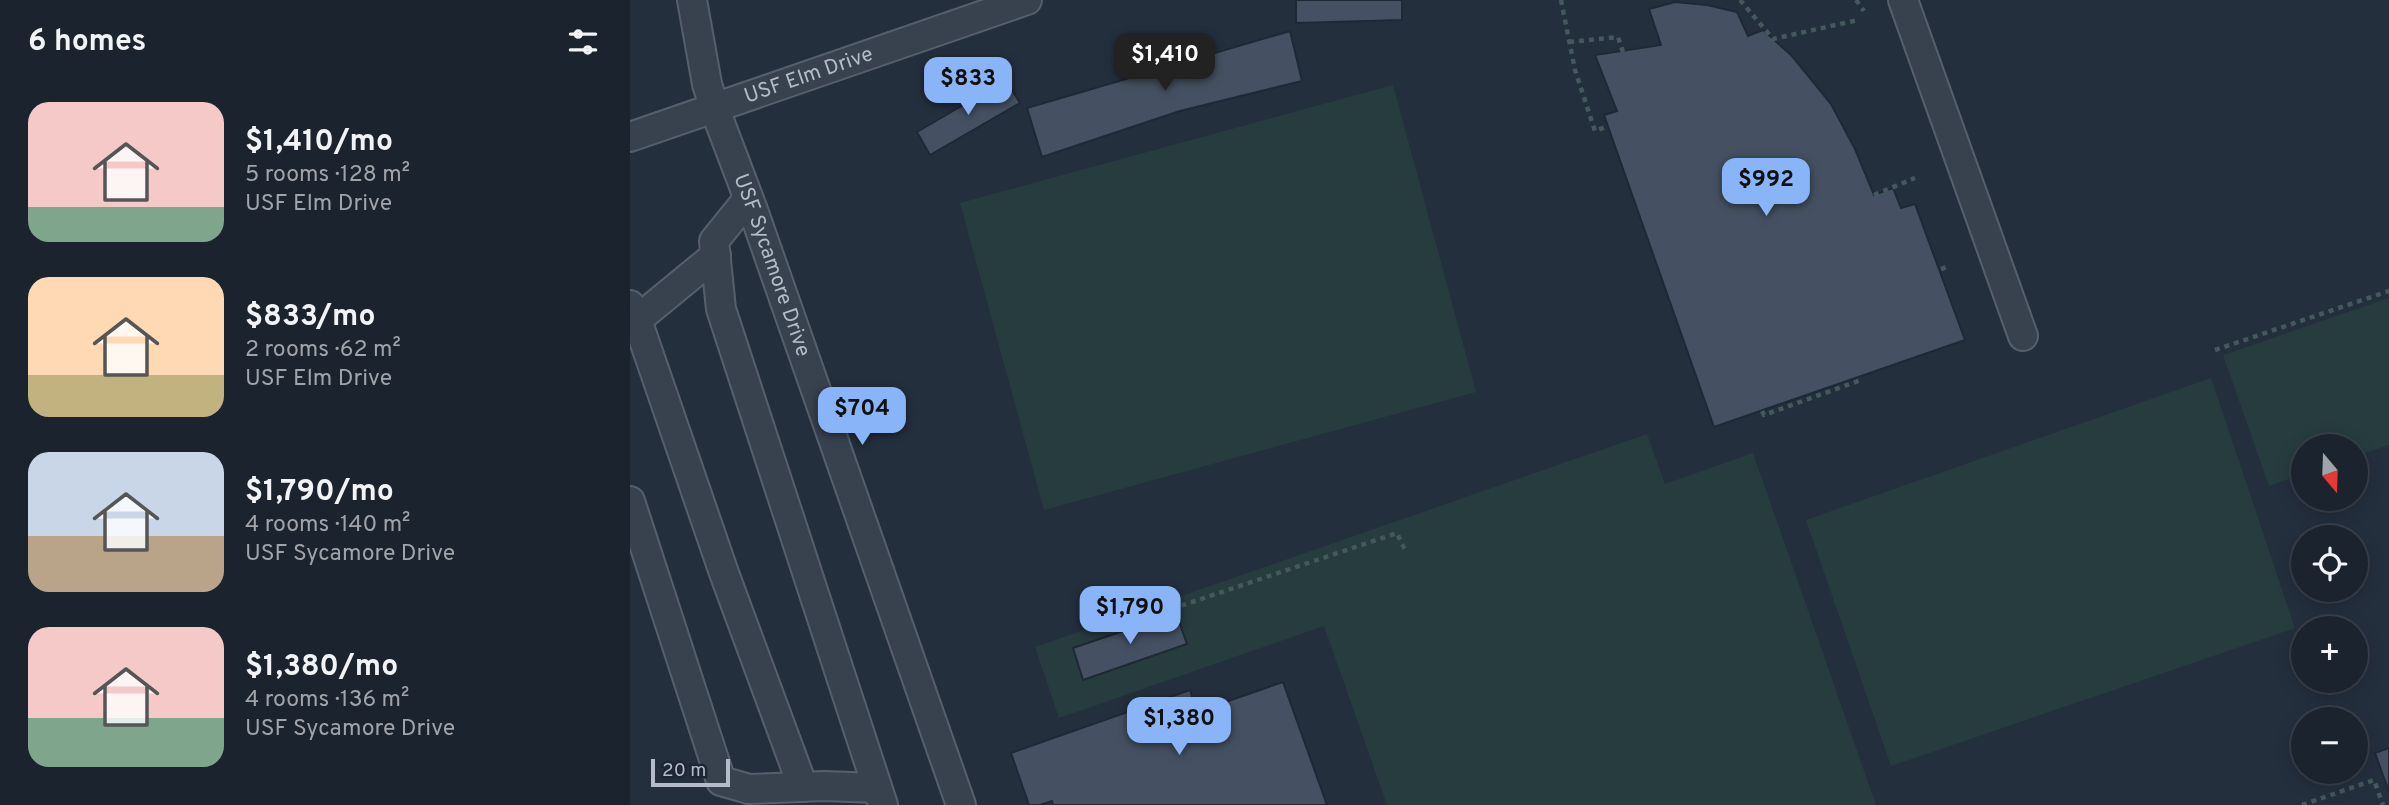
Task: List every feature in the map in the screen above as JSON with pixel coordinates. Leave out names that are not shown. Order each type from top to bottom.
[{"type":"street","name":"USF Sycamore Drive","points":[[692,0],[707,84],[961,805]]},
{"type":"street","name":"USF Elm Drive","points":[[630,137],[1027,0]]},
{"type":"street","points":[[1903,0],[2023,336]]},
{"type":"street","points":[[630,501],[721,781],[749,789],[803,787],[880,797],[721,309],[714,241],[748,199]]},
{"type":"street","points":[[716,255],[634,312],[724,573],[803,787]]},
{"type":"path","points":[[1561,0],[1575,70],[1595,131],[1608,126]]},
{"type":"path","points":[[1740,0],[1773,39],[1858,20]]},
{"type":"path","points":[[1856,0],[1864,11]]},
{"type":"path","points":[[1569,42],[1618,37],[1623,52]]},
{"type":"path","points":[[1874,195],[1915,178]]},
{"type":"path","points":[[1941,269],[1947,267]]},
{"type":"path","points":[[2215,351],[2389,291]]},
{"type":"path","points":[[1762,411],[1764,415],[1861,380]]},
{"type":"path","points":[[1115,628],[1398,533],[1405,550]]},
{"type":"path","points":[[2302,805],[2375,780],[2383,805]]},
{"type":"green space","points":[[1393,85],[1476,392],[1044,510],[960,203]]},
{"type":"green space","points":[[2389,298],[2389,445],[2368,452],[2368,434],[2291,434],[2291,478],[2269,486],[2223,355]]},
{"type":"green space","points":[[2211,378],[2291,616],[2291,629],[1891,766],[1806,520]]},
{"type":"green space","points":[[1647,434],[1665,484],[1753,453],[1876,805],[1387,805],[1324,626],[1059,718],[1035,647]]},
{"type":"building","points":[[1296,0],[1402,0],[1402,20],[1296,23]]},
{"type":"building","points":[[1675,2],[1707,5],[1737,12],[1748,36],[1763,30],[1792,56],[1831,104],[1855,149],[1874,195],[1893,188],[1901,208],[1915,204],[1965,340],[1714,427],[1604,115],[1617,111],[1595,55],[1661,45],[1649,9]]},
{"type":"building","points":[[1290,31],[1302,81],[1180,111],[1042,157],[1027,108]]},
{"type":"building","points":[[1006,80],[1020,103],[930,155],[917,132]]},
{"type":"building","points":[[1176,613],[1187,644],[1083,680],[1073,648]]},
{"type":"building","points":[[1283,682],[1327,805],[1053,805],[1052,801],[1029,805],[1011,753],[1190,690],[1197,712]]},
{"type":"building","points":[[2389,748],[2389,792],[2375,753]]}]
